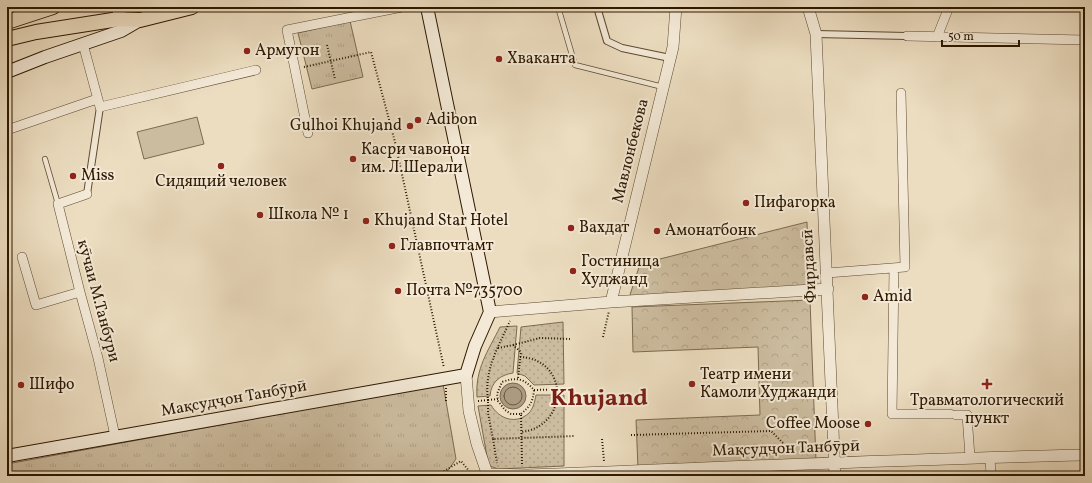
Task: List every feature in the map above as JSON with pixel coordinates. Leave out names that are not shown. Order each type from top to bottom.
[{"type":"main road","points":[[7,22],[53,7]]},
{"type":"main road","points":[[7,72],[45,57],[121,31],[140,20],[192,7]]},
{"type":"main road","points":[[427,7],[490,312],[475,346],[466,375]]},
{"type":"main road","points":[[7,39],[119,13],[140,20]]},
{"type":"main road","name":"Мақсудҷон Танбӯрӣ","points":[[7,456],[466,375]]},
{"type":"street","points":[[308,133],[287,30],[402,7]]},
{"type":"street","points":[[598,7],[607,40],[622,48],[670,58]]},
{"type":"street","name":"Мавлонбекова","points":[[611,302],[673,47],[676,7]]},
{"type":"street","name":"Фирдавсӣ","points":[[808,7],[816,34],[835,476]]},
{"type":"street","points":[[937,37],[949,7]]},
{"type":"street","points":[[816,34],[1085,40]]},
{"type":"street","points":[[58,204],[88,194],[99,103],[83,44]]},
{"type":"street","points":[[7,130],[99,103],[256,70]]},
{"type":"street","points":[[827,273],[905,267],[901,93]]},
{"type":"street","name":"кӯчаи М.Танбури","points":[[58,204],[98,358],[114,436]]},
{"type":"street","points":[[22,257],[36,305],[80,292]]},
{"type":"street","points":[[894,268],[892,414],[967,415],[970,458]]},
{"type":"street","points":[[490,312],[611,302],[828,289]]},
{"type":"street","points":[[466,375],[469,411],[477,444],[488,475]]},
{"type":"street","name":"Мақсудҷон Танбӯрӣ","points":[[488,475],[527,475],[1085,454]]},
{"type":"street","points":[[990,457],[991,476]]},
{"type":"lane","points":[[558,7],[575,65],[663,87]]},
{"type":"lane","points":[[45,159],[58,204]]},
{"type":"path","points":[[327,45],[335,79]]},
{"type":"path","points":[[295,69],[371,52],[396,142],[446,378],[446,401]]},
{"type":"path","points":[[603,337],[611,302]]},
{"type":"path","points":[[499,465],[496,462],[488,413],[486,387],[487,376],[491,363],[511,319]]},
{"type":"path","points":[[498,348],[540,338],[570,339]]},
{"type":"path","points":[[513,345],[520,352],[518,378]]},
{"type":"path","points":[[520,357],[528,357],[538,360],[553,376],[557,390],[556,404],[545,422],[530,431],[521,432]]},
{"type":"path","points":[[534,390],[533,402],[521,414],[511,414],[505,410],[498,399],[497,394],[502,382],[511,378],[518,378],[524,381],[534,390],[572,389]]},
{"type":"path","points":[[468,402],[498,399]]},
{"type":"path","points":[[521,414],[522,464]]},
{"type":"path","points":[[631,435],[771,431],[792,452],[761,454]]},
{"type":"path","points":[[493,439],[575,436]]},
{"type":"path","points":[[602,440],[604,472]]},
{"type":"path","points":[[436,476],[461,461],[473,476]]},
{"type":"green space","points":[[350,21],[363,77],[312,89],[298,33]]},
{"type":"green space","points":[[197,117],[204,144],[144,159],[137,132]]},
{"type":"green space","points":[[807,222],[809,292],[628,301],[640,264]]},
{"type":"green space","points":[[810,300],[816,461],[638,468],[636,420],[760,415],[758,347],[633,352],[632,307]]},
{"type":"green space","points":[[563,322],[564,384],[534,385],[525,376],[517,373],[521,327]]},
{"type":"green space","points":[[517,326],[513,373],[500,377],[494,383],[490,396],[477,397],[480,369],[500,327]]},
{"type":"green space","points":[[443,384],[456,459],[444,476],[7,476],[7,464]]},
{"type":"green space","points":[[536,395],[564,395],[564,466],[498,469],[490,466],[478,406],[491,405],[498,414],[503,417],[508,419],[519,419],[529,413],[534,405]]},
{"type":"water","points":[[513,383],[522,387],[526,396],[522,405],[513,409],[504,405],[500,396],[504,387]]},
{"type":"place","name":"Армугон","points":[[247,51]]},
{"type":"place","name":"Хваканта","points":[[499,59]]},
{"type":"place","name":"Adibon","points":[[418,120]]},
{"type":"place","name":"Gulhoi Khujand","points":[[410,126]]},
{"type":"place","name":"Касри чавонон им. Л.Шерали","points":[[353,159]]},
{"type":"place","name":"Сидящий человек","points":[[221,166]]},
{"type":"place","name":"Miss","points":[[73,176]]},
{"type":"place","name":"Пифагорка","points":[[746,203]]},
{"type":"place","name":"Школа № 1","points":[[260,215]]},
{"type":"place","name":"Khujand Star Hotel","points":[[366,221]]},
{"type":"place","name":"Вахдат","points":[[571,228]]},
{"type":"place","name":"Амонатбонк","points":[[657,231]]},
{"type":"place","name":"Главпочтамт","points":[[392,246]]},
{"type":"place","name":"Гостиница Худжанд","points":[[573,271]]},
{"type":"place","name":"Почта №735700","points":[[398,291]]},
{"type":"place","name":"Amid","points":[[865,297]]},
{"type":"place","name":"Театр имени Камоли Худжанди","points":[[692,384]]},
{"type":"place","name":"Травматологический пункт","points":[[987,384]]},
{"type":"place","name":"Шифо","points":[[21,385]]},
{"type":"place","name":"Coffee Moose","points":[[868,424]]},
{"type":"district","name":"Khujand","points":[[599,399]]}]
